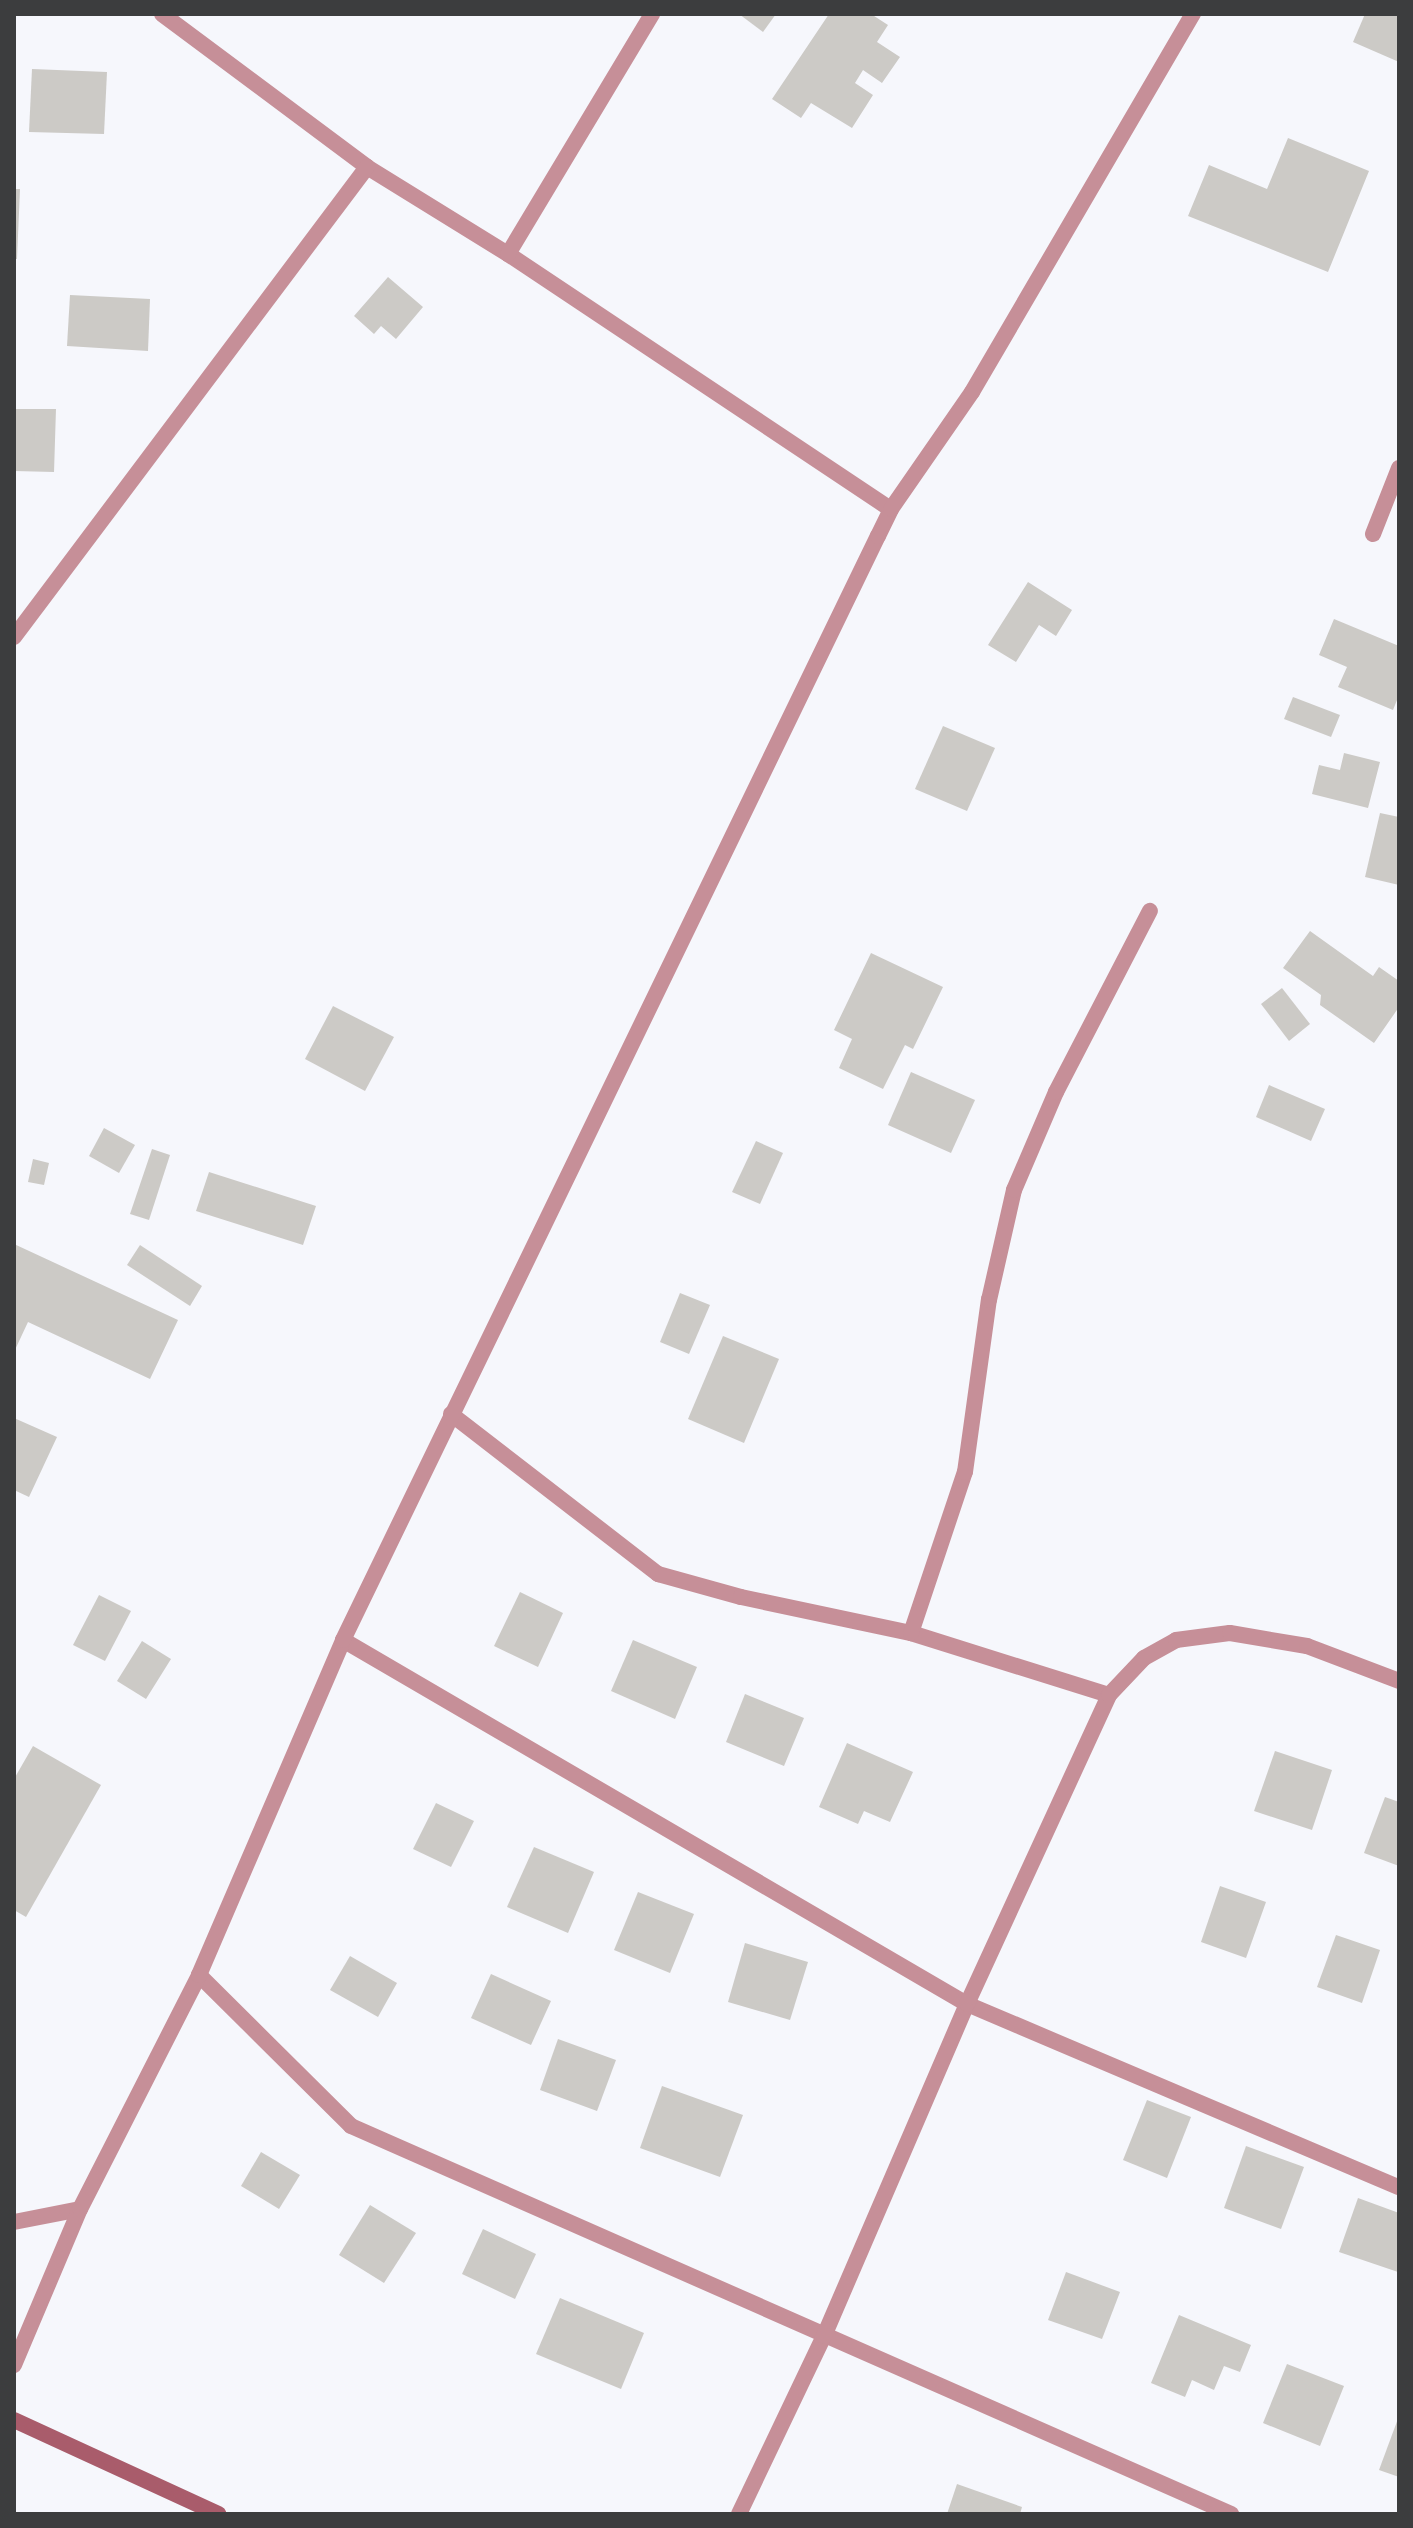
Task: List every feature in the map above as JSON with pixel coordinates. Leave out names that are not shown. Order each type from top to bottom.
[{"type":"main road","points":[[14,2420],[218,2514]]},
{"type":"street","points":[[162,14],[367,167],[508,254],[891,509]]},
{"type":"street","points":[[508,254],[652,14]]},
{"type":"street","points":[[14,2365],[80,2209],[199,1975],[343,1640],[891,509],[972,392],[1193,14]]},
{"type":"street","points":[[14,637],[367,167]]},
{"type":"street","points":[[1373,534],[1399,468]]},
{"type":"street","points":[[911,1633],[965,1472],[989,1300],[1014,1190],[1056,1092],[1150,911]]},
{"type":"street","points":[[451,1414],[658,1574],[741,1597],[911,1633],[1109,1695]]},
{"type":"street","points":[[739,2514],[824,2336],[967,2004],[1109,1695],[1144,1658],[1176,1640],[1230,1633],[1307,1646],[1399,1681]]},
{"type":"street","points":[[343,1640],[967,2004],[1399,2187]]},
{"type":"street","points":[[199,1975],[351,2126],[1231,2514]]},
{"type":"street","points":[[14,2222],[80,2209]]},
{"type":"building","points":[[739,14],[776,14],[763,32]]},
{"type":"building","points":[[829,14],[871,14],[888,25],[877,42],[900,57],[882,83],[863,70],[855,83],[873,95],[852,128],[811,103],[801,118],[772,99]]},
{"type":"building","points":[[1365,14],[1399,14],[1399,62],[1353,42]]},
{"type":"building","points":[[32,69],[107,72],[104,134],[29,132]]},
{"type":"building","points":[[1288,138],[1369,171],[1328,272],[1188,216],[1209,165],[1267,189]]},
{"type":"building","points":[[14,189],[20,189],[17,259],[14,259]]},
{"type":"building","points":[[388,277],[423,307],[396,339],[381,326],[374,334],[354,316]]},
{"type":"building","points":[[70,295],[150,299],[148,351],[67,346]]},
{"type":"building","points":[[14,409],[56,409],[54,472],[14,471]]},
{"type":"building","points":[[1028,582],[1072,610],[1056,636],[1039,625],[1016,662],[988,645]]},
{"type":"building","points":[[1334,619],[1399,646],[1399,695],[1393,710],[1338,687],[1347,667],[1319,655]]},
{"type":"building","points":[[1293,697],[1340,715],[1331,737],[1284,719]]},
{"type":"building","points":[[943,726],[995,748],[967,811],[915,789]]},
{"type":"building","points":[[1344,753],[1380,762],[1368,808],[1312,794],[1319,765],[1340,770]]},
{"type":"building","points":[[1380,813],[1399,817],[1399,885],[1365,877]]},
{"type":"building","points":[[1310,931],[1373,976],[1379,967],[1399,981],[1399,1007],[1374,1043],[1320,1005],[1321,995],[1283,968]]},
{"type":"building","points":[[871,953],[943,987],[913,1049],[905,1045],[883,1089],[839,1068],[852,1039],[834,1030]]},
{"type":"building","points":[[1282,988],[1310,1024],[1289,1041],[1261,1004]]},
{"type":"building","points":[[333,1006],[394,1037],[365,1091],[305,1059]]},
{"type":"building","points":[[911,1072],[975,1100],[951,1153],[888,1125]]},
{"type":"building","points":[[1269,1085],[1325,1109],[1311,1141],[1256,1117]]},
{"type":"building","points":[[104,1128],[135,1145],[119,1173],[89,1156]]},
{"type":"building","points":[[756,1141],[783,1153],[760,1204],[732,1192]]},
{"type":"building","points":[[152,1149],[170,1155],[149,1220],[130,1214]]},
{"type":"building","points":[[33,1159],[49,1163],[44,1185],[28,1182]]},
{"type":"building","points":[[209,1172],[316,1206],[303,1245],[196,1211]]},
{"type":"building","points":[[14,1244],[178,1320],[150,1379],[28,1322],[14,1352]]},
{"type":"building","points":[[140,1245],[202,1286],[190,1306],[127,1265]]},
{"type":"building","points":[[680,1293],[710,1305],[689,1354],[660,1342]]},
{"type":"building","points":[[723,1336],[779,1359],[744,1443],[688,1419]]},
{"type":"building","points":[[14,1418],[57,1437],[29,1497],[14,1490]]},
{"type":"building","points":[[520,1592],[563,1613],[538,1667],[494,1646]]},
{"type":"building","points":[[99,1595],[131,1611],[105,1661],[73,1645]]},
{"type":"building","points":[[633,1640],[697,1667],[675,1719],[611,1691]]},
{"type":"building","points":[[142,1641],[171,1659],[146,1699],[117,1681]]},
{"type":"building","points":[[745,1694],[804,1718],[784,1766],[726,1742]]},
{"type":"building","points":[[847,1743],[913,1772],[890,1822],[864,1811],[858,1824],[819,1807]]},
{"type":"building","points":[[33,1746],[101,1785],[26,1917],[14,1910],[14,1779]]},
{"type":"building","points":[[1275,1751],[1332,1770],[1312,1830],[1254,1811]]},
{"type":"building","points":[[1385,1797],[1399,1802],[1399,1866],[1364,1853]]},
{"type":"building","points":[[436,1803],[474,1821],[451,1867],[413,1849]]},
{"type":"building","points":[[534,1847],[594,1872],[568,1933],[507,1907]]},
{"type":"building","points":[[1220,1886],[1266,1902],[1246,1958],[1201,1942]]},
{"type":"building","points":[[638,1892],[694,1914],[670,1973],[614,1950]]},
{"type":"building","points":[[1336,1935],[1380,1950],[1362,2003],[1317,1987]]},
{"type":"building","points":[[745,1943],[808,1962],[790,2020],[728,2002]]},
{"type":"building","points":[[350,1956],[397,1983],[378,2017],[330,1990]]},
{"type":"building","points":[[491,1974],[551,2001],[531,2045],[471,2018]]},
{"type":"building","points":[[558,2039],[616,2060],[597,2111],[540,2090]]},
{"type":"building","points":[[662,2086],[743,2115],[720,2177],[640,2148]]},
{"type":"building","points":[[1147,2100],[1191,2117],[1167,2178],[1123,2160]]},
{"type":"building","points":[[1246,2146],[1304,2167],[1281,2229],[1224,2208]]},
{"type":"building","points":[[261,2152],[300,2175],[279,2209],[241,2186]]},
{"type":"building","points":[[1358,2198],[1399,2213],[1398,2272],[1339,2252]]},
{"type":"building","points":[[370,2205],[416,2233],[384,2283],[339,2255]]},
{"type":"building","points":[[483,2229],[536,2254],[515,2299],[462,2274]]},
{"type":"building","points":[[1066,2272],[1120,2292],[1102,2339],[1048,2320]]},
{"type":"building","points":[[560,2298],[644,2333],[621,2389],[536,2354]]},
{"type":"building","points":[[1179,2315],[1251,2345],[1240,2372],[1224,2366],[1214,2390],[1192,2380],[1185,2397],[1151,2383]]},
{"type":"building","points":[[1287,2364],[1344,2386],[1320,2446],[1263,2423]]},
{"type":"building","points":[[1399,2416],[1399,2477],[1379,2470]]},
{"type":"building","points":[[957,2484],[1022,2507],[1020,2514],[947,2514]]}]
